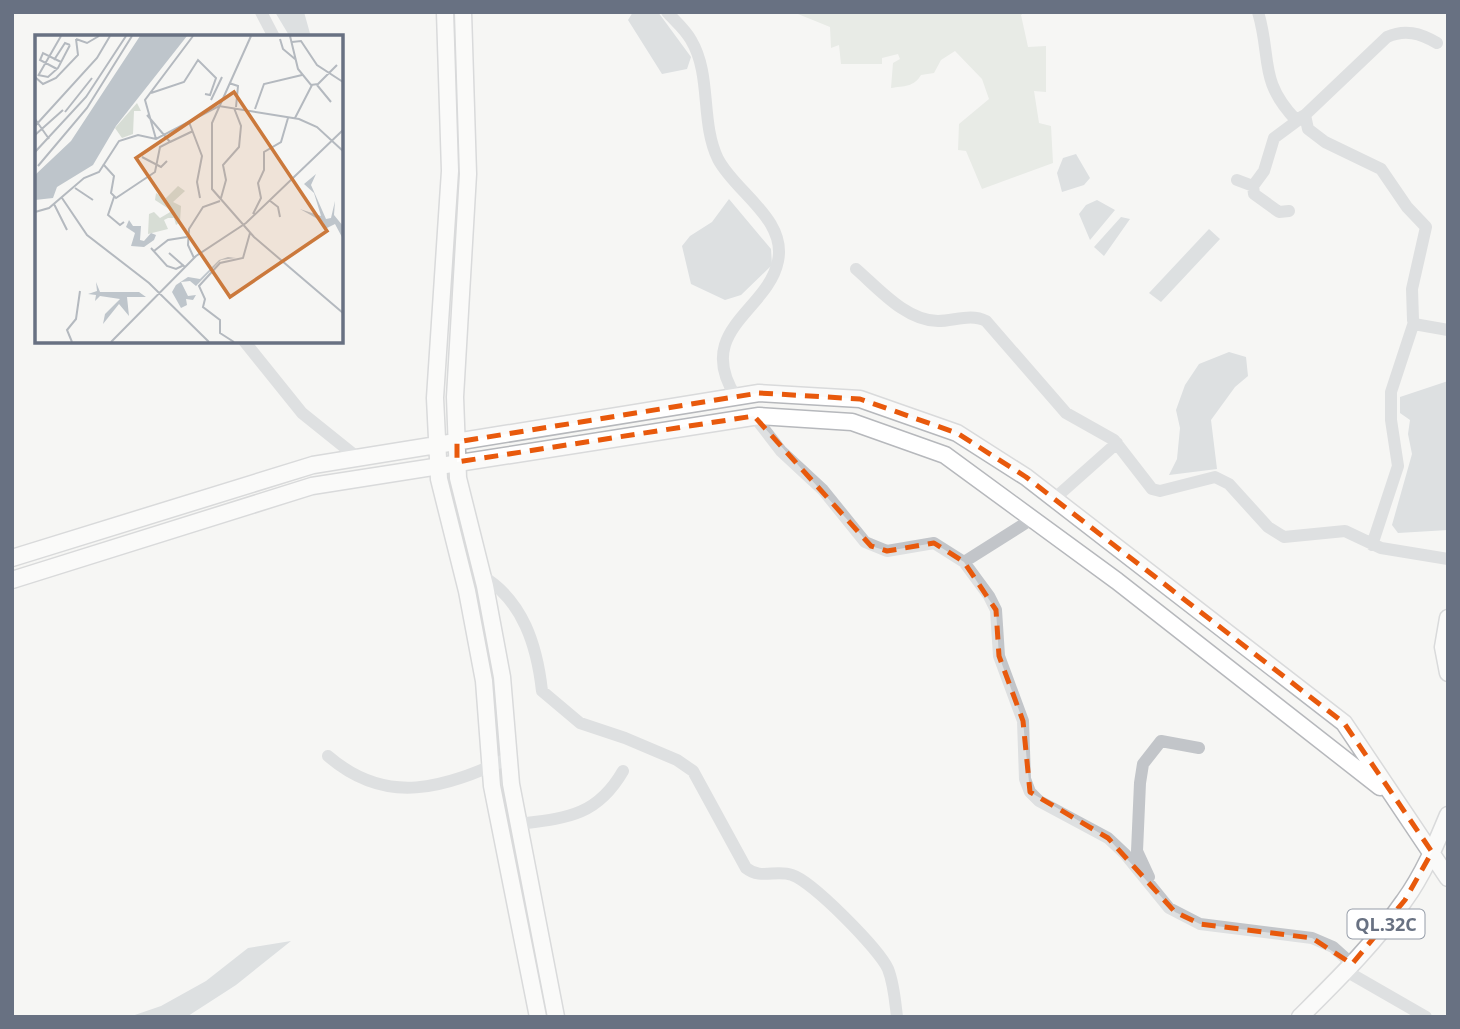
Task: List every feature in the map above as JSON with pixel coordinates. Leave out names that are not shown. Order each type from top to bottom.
[{"type":"main road","points":[[445,12],[450,171],[435,398],[438,467],[481,668],[492,786],[538,1017]]},
{"type":"main road","points":[[463,12],[468,174],[455,397],[458,478],[482,576],[502,677],[509,758],[519,824],[556,1017]]},
{"type":"main road","points":[[1390,795],[945,455],[852,422],[754,416],[457,462],[312,486],[15,579],[13,558],[313,465],[759,393],[860,399],[957,433],[1054,499],[1344,723],[1390,795],[1448,877]]},
{"type":"main road","points":[[1448,618],[1443,647],[1448,673]]},
{"type":"main road","name":"QL.32C","points":[[1300,1017],[1349,968],[1405,900],[1432,852],[1448,815]]},
{"type":"street","points":[[261,12],[273,35]]},
{"type":"street","points":[[667,12],[695,46],[709,134],[718,158],[732,180],[770,222],[778,241],[779,261],[774,273],[740,316],[727,339],[724,364],[736,397]]},
{"type":"street","points":[[1258,12],[1267,73],[1276,96],[1296,120],[1305,115]]},
{"type":"street","points":[[1289,211],[1279,212],[1254,194],[1253,186],[1264,171],[1274,138],[1305,115],[1387,37],[1410,32],[1437,43]]},
{"type":"street","points":[[1305,115],[1308,130],[1325,142],[1370,161],[1386,173],[1407,207],[1426,227],[1412,289],[1414,323],[1391,392],[1391,421],[1398,466],[1372,545]]},
{"type":"street","points":[[1237,180],[1253,186]]},
{"type":"street","points":[[856,269],[889,298],[920,317],[938,321],[973,317],[986,321],[1066,413],[1117,443],[1152,489],[1160,491],[1211,477],[1220,478],[1278,534],[1294,538],[1345,531],[1372,545],[1448,559]]},
{"type":"street","points":[[1414,323],[1448,330]]},
{"type":"street","points":[[246,343],[302,413],[358,458]]},
{"type":"street","points":[[754,416],[781,451],[823,490],[864,542],[887,551],[934,543],[964,562],[996,610],[999,656],[1023,721],[1025,779],[1030,792],[1038,801],[1108,838],[1125,854],[1169,908],[1191,921],[1312,938],[1333,947],[1349,968],[1426,1017]]},
{"type":"street","points":[[1054,499],[1117,443]]},
{"type":"street","points":[[964,562],[1032,519]]},
{"type":"street","points":[[482,576],[497,585],[516,607],[539,668],[542,691],[580,723],[677,760],[692,771],[746,868],[758,874],[782,873],[801,878],[875,949],[888,969],[897,1017]]},
{"type":"street","points":[[1153,887],[1137,851],[1143,764],[1161,741],[1199,748]]},
{"type":"street","points":[[328,756],[346,772],[367,782],[413,789],[458,779],[509,758]]},
{"type":"street","points":[[519,824],[578,815],[597,804],[614,788],[623,771]]},
{"type":"highlighted area","points":[[759,393],[860,399],[957,433],[1026,477],[1344,723],[1432,852],[1405,900],[1352,964],[1312,938],[1200,924],[1175,912],[1108,838],[1030,792],[1023,721],[999,656],[996,610],[964,562],[934,543],[887,551],[871,546],[754,416],[457,462],[457,442]]},
{"type":"shaded area","points":[[275,12],[304,12],[310,35],[289,35]]},
{"type":"shaded area","points":[[633,12],[658,12],[691,57],[687,69],[662,74],[628,20]]},
{"type":"shaded area","points":[[793,12],[1025,12],[1021,15],[1028,47],[1046,46],[1046,92],[1034,91],[1039,123],[1051,126],[1053,163],[982,189],[966,151],[958,150],[959,124],[989,99],[982,79],[955,51],[941,60],[934,73],[921,75],[908,85],[891,88],[893,63],[900,59],[898,54],[882,58],[882,64],[841,64],[839,45],[831,48],[830,27]]},
{"type":"shaded area","points":[[1076,154],[1090,178],[1084,185],[1062,192],[1057,173],[1063,158]]},
{"type":"shaded area","points":[[729,199],[771,249],[772,265],[741,295],[725,300],[691,284],[682,246],[690,236],[712,222]]},
{"type":"shaded area","points":[[1097,200],[1115,210],[1090,240],[1079,214],[1086,205]]},
{"type":"shaded area","points":[[1121,217],[1130,219],[1104,256],[1094,247]]},
{"type":"shaded area","points":[[1209,229],[1220,239],[1161,302],[1149,293]]},
{"type":"shaded area","points":[[1229,352],[1246,357],[1248,376],[1235,387],[1211,420],[1217,469],[1169,475],[1177,459],[1180,428],[1176,410],[1185,385],[1199,364]]},
{"type":"shaded area","points":[[1448,381],[1448,530],[1398,533],[1392,525],[1412,454],[1408,434],[1410,420],[1400,413],[1400,397]]},
{"type":"shaded area","points":[[291,941],[236,985],[188,1016],[129,1017],[161,1006],[206,981],[248,948]]}]
